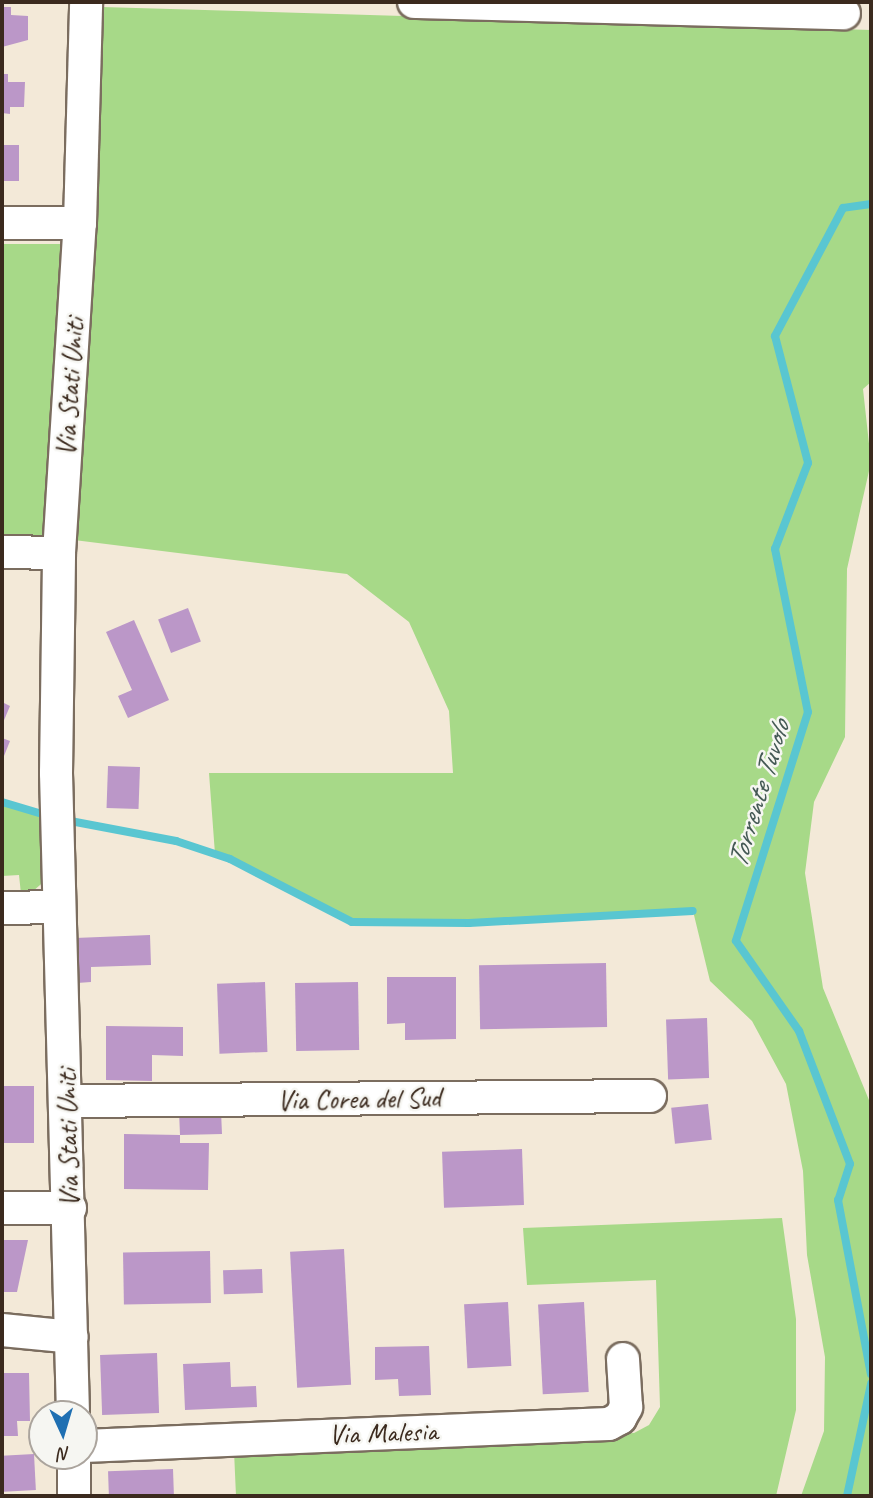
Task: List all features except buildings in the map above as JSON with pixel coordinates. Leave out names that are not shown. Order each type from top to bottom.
[{"type":"street","name":"Via Stati Uniti","points":[[73,1400],[68,1101],[57,863],[56,773],[59,553],[80,223],[86,2]]},
{"type":"street","points":[[414,2],[844,13]]},
{"type":"street","points":[[2,223],[80,223]]},
{"type":"street","points":[[2,552],[59,553]]},
{"type":"street","points":[[2,908],[59,906]]},
{"type":"street","name":"Via Corea del Sud","points":[[68,1101],[650,1096]]},
{"type":"street","points":[[2,1208],[70,1208]]},
{"type":"street","points":[[2,1331],[72,1337]]},
{"type":"street","name":"Via Malesia","points":[[98,1445],[609,1424],[620,1418],[626,1407],[624,1359]]},
{"type":"street","points":[[74,1470],[74,1496]]},
{"type":"green space","points":[[102,7],[871,30],[871,382],[863,389],[871,462],[847,569],[845,737],[814,802],[805,873],[823,988],[871,1105],[871,1496],[801,1496],[824,1431],[825,1357],[807,1255],[803,1171],[786,1084],[752,1021],[710,981],[693,911],[469,923],[352,922],[295,890],[215,854],[209,773],[453,773],[449,711],[409,622],[347,574],[74,540],[89,322]]},
{"type":"green space","points":[[2,244],[64,244],[52,540],[2,544]]},
{"type":"green space","points":[[2,802],[44,815],[48,878],[32,892],[21,894],[19,875],[2,876]]},
{"type":"green space","points":[[782,1218],[796,1319],[796,1410],[776,1496],[236,1496],[234,1451],[634,1433],[649,1425],[660,1407],[656,1280],[527,1285],[523,1228]]},
{"type":"waterway","name":"Torrente Tuvolo","points":[[871,204],[843,208],[775,336],[808,463],[775,549],[808,712],[736,941],[799,1031],[850,1164],[838,1200],[871,1374]]},
{"type":"waterway","points":[[2,802],[49,816]]},
{"type":"waterway","points":[[65,820],[176,841],[230,859],[352,922],[469,923],[693,911]]},
{"type":"waterway","name":"Torrente Tuvolo","points":[[847,1496],[871,1384]]}]
